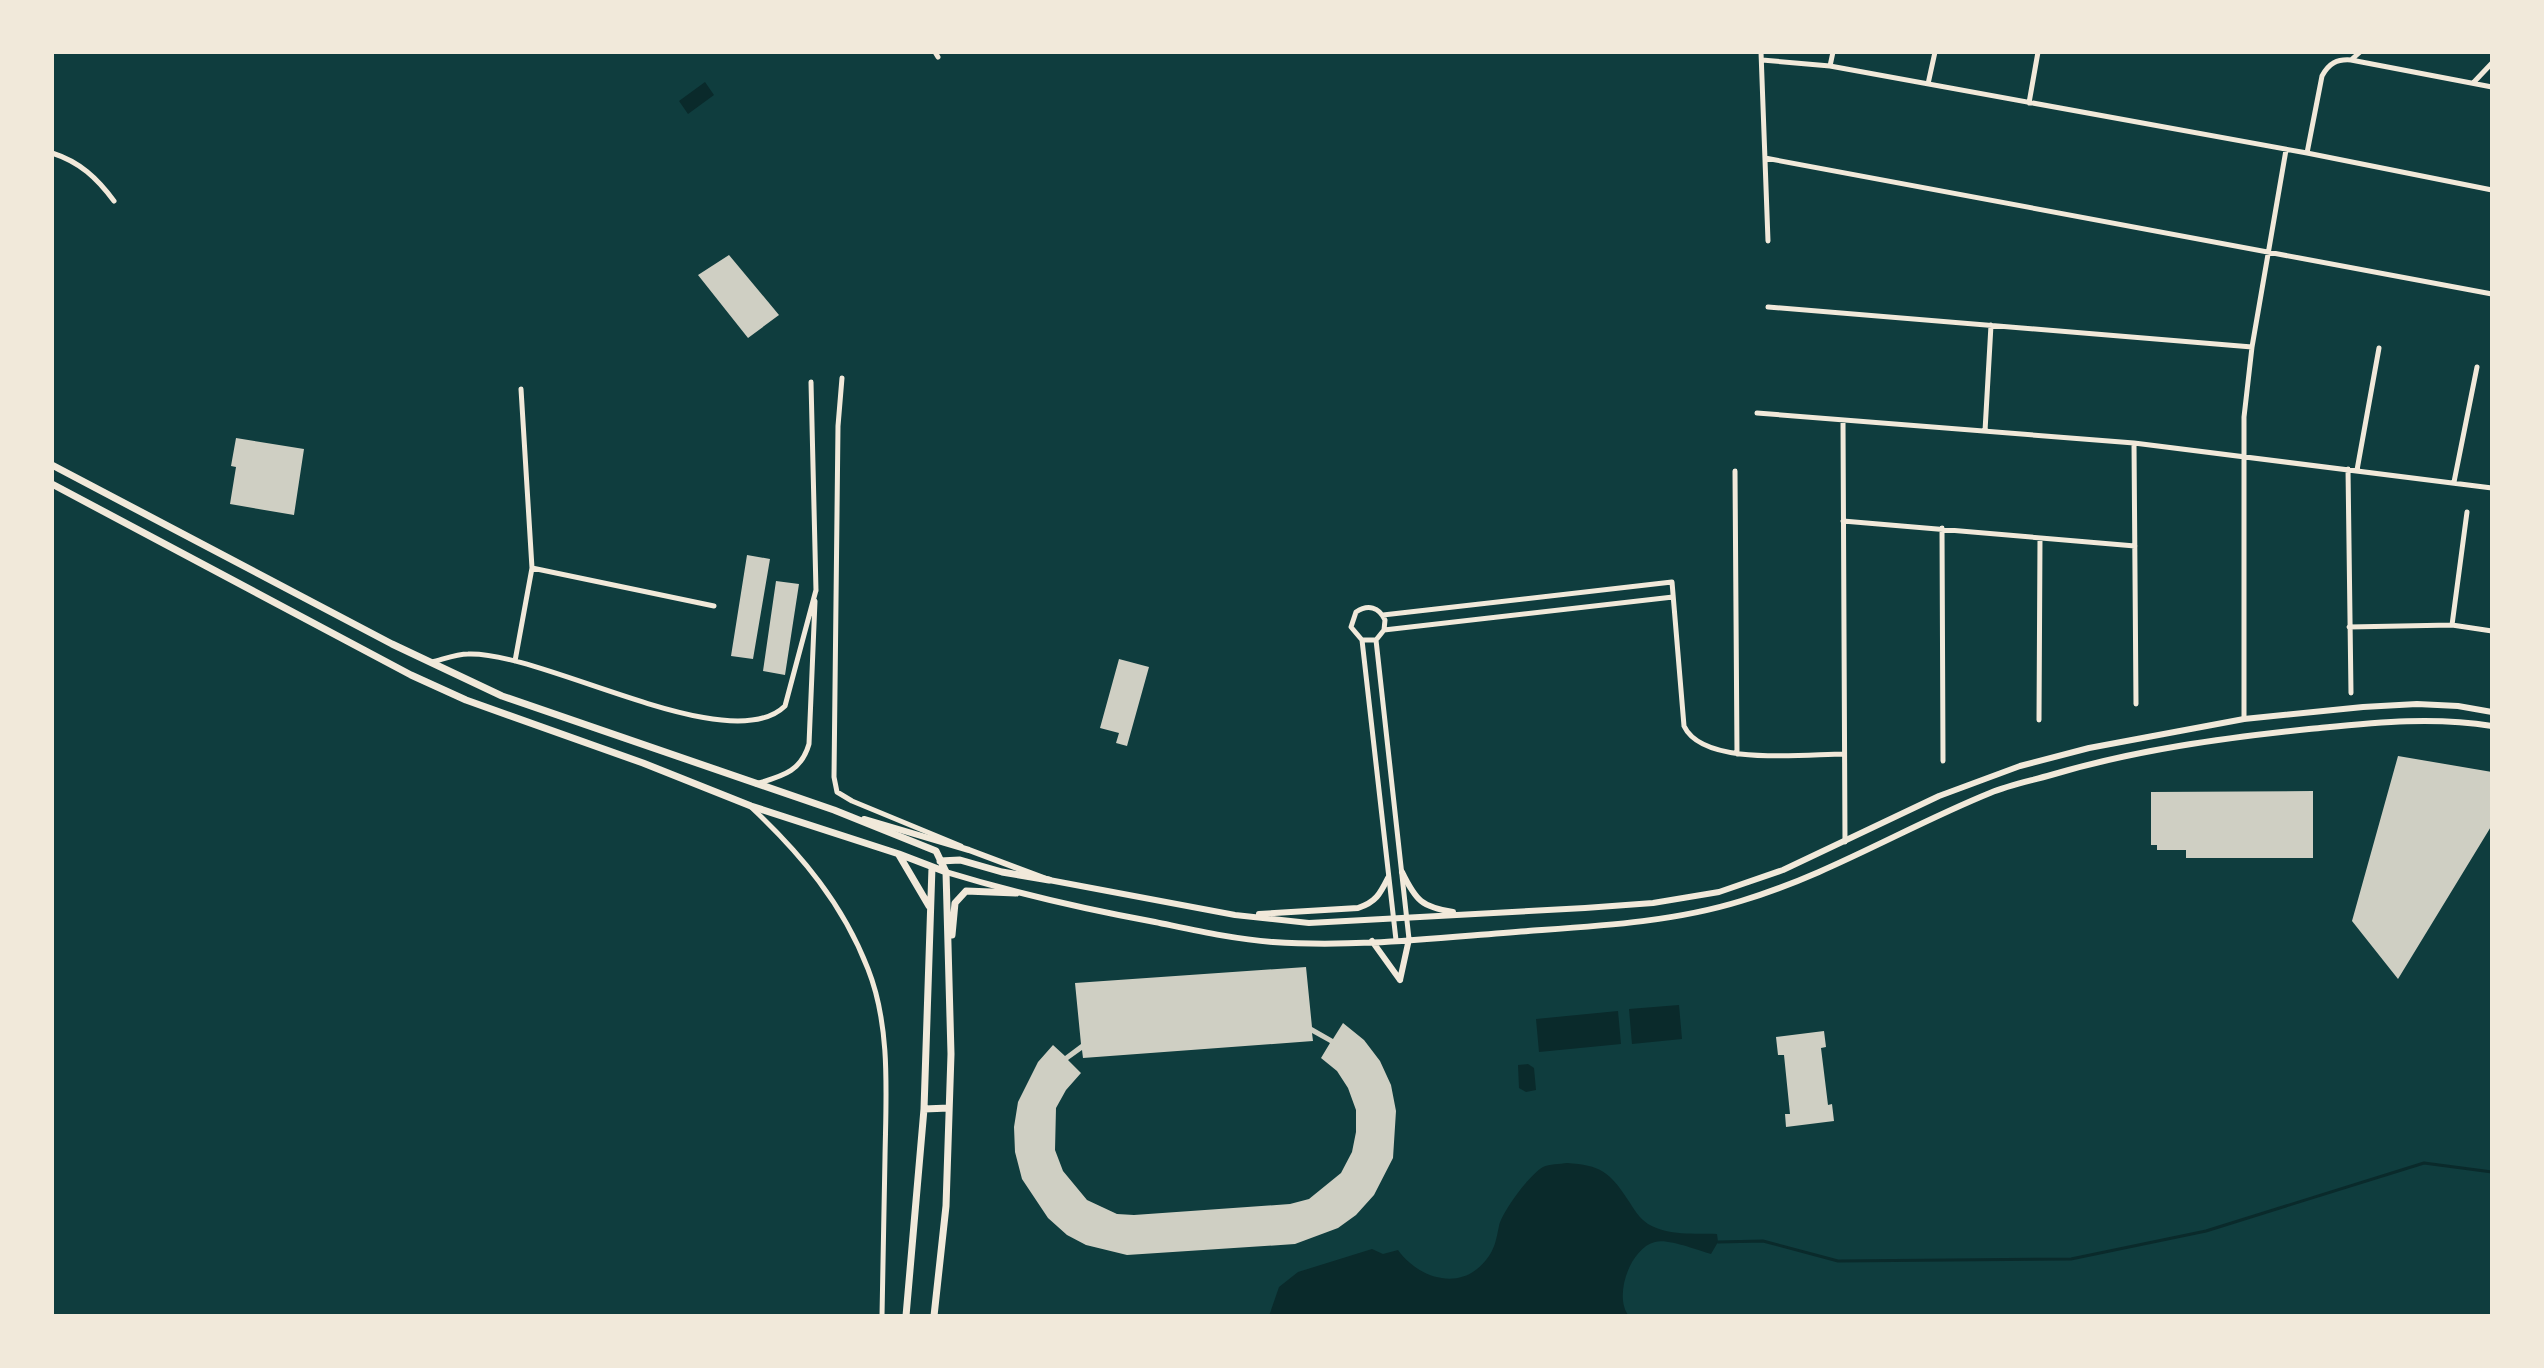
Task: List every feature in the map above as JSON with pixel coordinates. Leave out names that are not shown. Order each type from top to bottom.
[{"type":"main road","points":[[52,465],[428,662],[502,696],[834,810],[936,851],[946,872],[950,963],[946,1206],[934,1316]]},
{"type":"main road","points":[[52,484],[411,675],[466,700],[643,763],[751,806],[946,872]]},
{"type":"main road","points":[[899,854],[930,908]]},
{"type":"main road","points":[[906,1316],[924,1109],[932,867],[941,860],[960,860],[1002,872],[1049,880]]},
{"type":"main road","points":[[950,963],[955,903],[961,895],[966,891],[1016,893]]},
{"type":"main road","points":[[924,1109],[949,1108]]},
{"type":"street","points":[[1761,52],[1768,241]]},
{"type":"street","points":[[1830,66],[1833,52]]},
{"type":"street","points":[[1928,84],[1935,52]]},
{"type":"street","points":[[2029,103],[2038,52]]},
{"type":"street","points":[[2351,60],[2360,52]]},
{"type":"street","points":[[2307,153],[2322,76],[2328,66],[2340,59],[2492,87]]},
{"type":"street","points":[[1762,60],[1830,66],[2492,190]]},
{"type":"street","points":[[2473,83],[2492,63]]},
{"type":"street","points":[[2244,719],[2244,417],[2252,347],[2286,150]]},
{"type":"street","points":[[52,153],[70,159],[98,179],[114,201]]},
{"type":"street","points":[[1765,158],[2492,294]]},
{"type":"street","points":[[1768,307],[2252,347]]},
{"type":"street","points":[[1985,431],[1991,325]]},
{"type":"street","points":[[2357,470],[2379,348]]},
{"type":"street","points":[[2454,482],[2477,367]]},
{"type":"street","points":[[842,378],[838,442],[834,777],[837,792],[969,850]]},
{"type":"street","points":[[755,784],[784,776],[804,759],[809,744],[816,590],[811,382]]},
{"type":"street","points":[[515,661],[532,568],[521,389]]},
{"type":"street","points":[[1757,413],[2134,443],[2492,488]]},
{"type":"street","points":[[1843,420],[1845,842]]},
{"type":"street","points":[[2134,443],[2136,704]]},
{"type":"street","points":[[2348,469],[2351,693]]},
{"type":"street","points":[[1735,471],[1737,754]]},
{"type":"street","points":[[2452,625],[2467,512]]},
{"type":"street","points":[[1843,521],[2135,546]]},
{"type":"street","points":[[1942,528],[1943,761]]},
{"type":"street","points":[[2039,720],[2040,538]]},
{"type":"street","points":[[532,568],[714,606]]},
{"type":"street","points":[[1396,940],[1362,640],[1351,627],[1356,612],[1371,607],[1383,615],[1672,582],[1684,726],[1695,741],[1737,754],[1844,754]]},
{"type":"street","points":[[428,662],[469,654],[515,661],[687,716],[745,720],[774,716],[785,706],[816,590]]},
{"type":"street","points":[[1384,630],[1673,597]]},
{"type":"street","points":[[1372,941],[1400,980],[1409,939],[1376,640],[1384,630],[1383,615]]},
{"type":"street","points":[[2349,627],[2452,625],[2492,631]]},
{"type":"street","points":[[1362,640],[1376,640]]},
{"type":"street","points":[[834,810],[969,850],[1049,880],[1235,915],[1309,923],[1393,919],[1653,903],[1719,892],[1783,870],[1939,796],[2020,766],[2089,748],[2244,719],[2363,707],[2417,704],[2492,712]]},
{"type":"street","points":[[946,872],[1016,893],[1246,939],[1310,943],[1372,941],[1585,926],[1686,915],[1738,902],[1826,869],[1943,812],[1996,791],[2140,752],[2242,736],[2411,719],[2492,726]]},
{"type":"street","points":[[751,806],[787,841],[828,891],[864,958],[880,1013],[886,1105],[882,1316]]},
{"type":"street","points":[[1402,872],[1414,895],[1428,907],[1465,914]]},
{"type":"street","points":[[1235,915],[1358,908],[1372,903],[1380,895],[1388,878]]},
{"type":"water","points":[[705,82],[714,95],[688,114],[679,101]]},
{"type":"water","points":[[1679,1005],[1682,1039],[1632,1044],[1629,1009]]},
{"type":"water","points":[[1618,1011],[1621,1044],[1539,1052],[1536,1019]]},
{"type":"water","points":[[1528,1064],[1534,1068],[1536,1090],[1526,1092],[1519,1088],[1518,1065]]},
{"type":"water","points":[[1567,1163],[1603,1172],[1622,1190],[1648,1224],[1673,1232],[1717,1234],[1718,1242],[1711,1254],[1660,1241],[1646,1246],[1632,1263],[1624,1286],[1624,1308],[1629,1316],[1269,1316],[1279,1287],[1298,1272],[1372,1249],[1383,1254],[1398,1250],[1417,1268],[1440,1278],[1465,1276],[1476,1270],[1489,1256],[1505,1212],[1531,1177],[1545,1166]]},
{"type":"building","points":[[729,255],[779,315],[748,338],[698,275]]},
{"type":"building","points":[[236,438],[304,449],[294,515],[230,504],[236,467],[231,466]]},
{"type":"building","points":[[747,555],[770,559],[753,659],[731,656]]},
{"type":"building","points":[[776,581],[799,584],[785,675],[763,671]]},
{"type":"building","points":[[1119,659],[1149,667],[1127,746],[1116,743],[1119,733],[1100,728]]},
{"type":"building","points":[[2398,756],[2492,772],[2492,825],[2398,979],[2352,921]]},
{"type":"building","points":[[2313,791],[2313,858],[2186,858],[2186,850],[2157,850],[2157,845],[2151,845],[2151,792]]},
{"type":"building","points":[[1306,967],[1312,1027],[1333,1039],[1343,1023],[1364,1040],[1380,1061],[1391,1085],[1396,1111],[1393,1158],[1374,1195],[1356,1215],[1338,1228],[1295,1244],[1127,1255],[1086,1245],[1067,1235],[1048,1218],[1022,1179],[1015,1152],[1014,1127],[1018,1102],[1038,1062],[1053,1045],[1065,1056],[1081,1044],[1075,983]],"holes":[[[1312,1033],[1330,1043],[1321,1058],[1337,1071],[1348,1088],[1356,1110],[1356,1132],[1352,1152],[1341,1173],[1309,1199],[1290,1204],[1117,1214],[1087,1200],[1063,1171],[1055,1150],[1056,1108],[1081,1073],[1068,1060],[1082,1050],[1083,1058],[1313,1041]]]},
{"type":"building","points":[[1824,1031],[1826,1047],[1821,1048],[1828,1105],[1832,1104],[1834,1121],[1786,1127],[1785,1114],[1790,1114],[1784,1055],[1778,1055],[1776,1037]]},
{"type":"waterway","points":[[1718,1242],[1763,1241],[1838,1261],[2071,1259],[2206,1231],[2424,1163],[2492,1172]]}]
